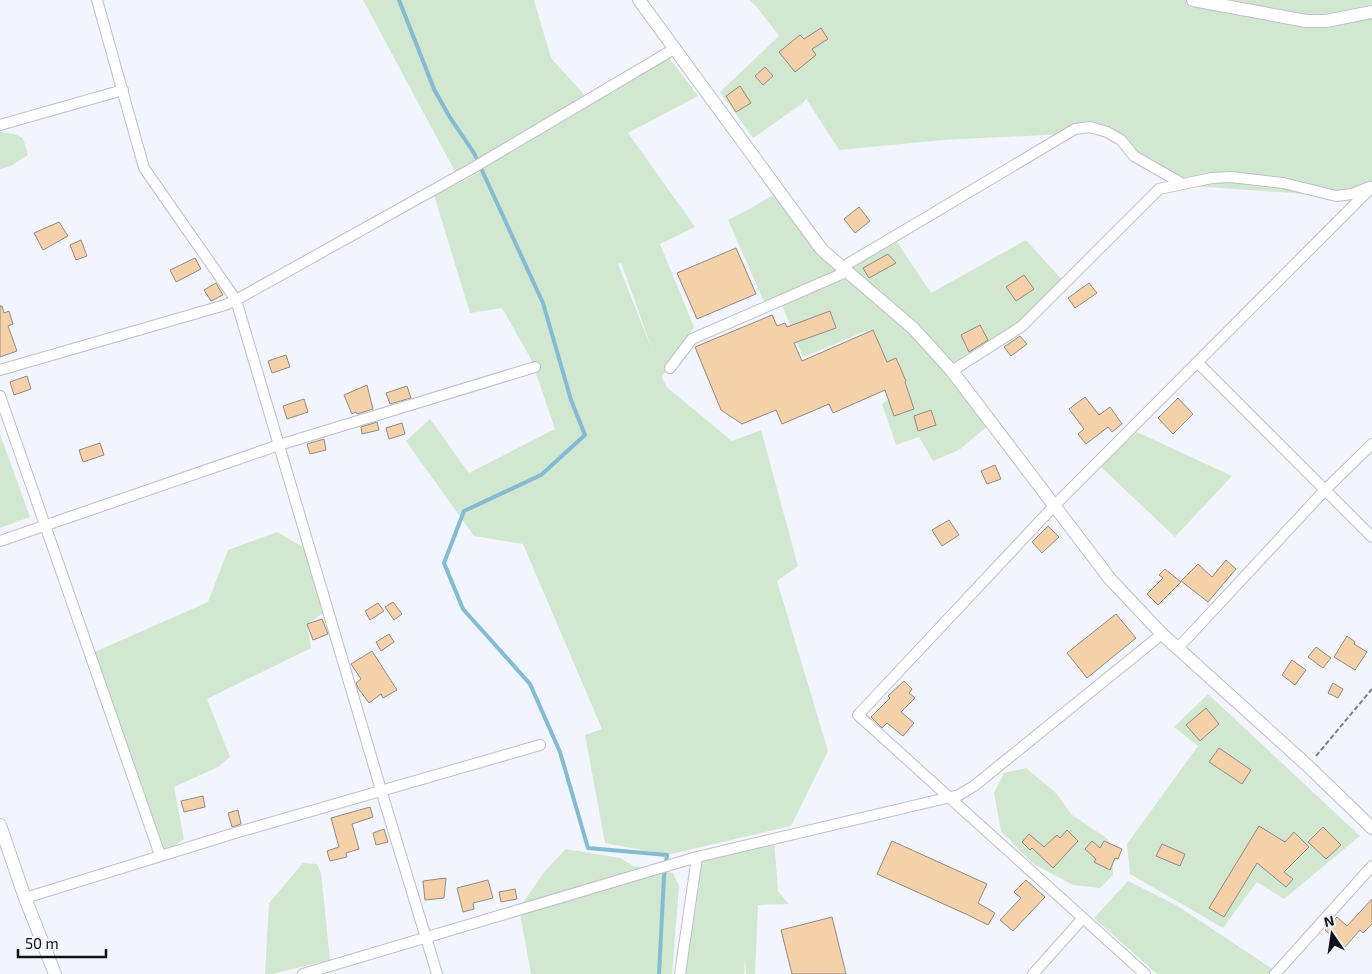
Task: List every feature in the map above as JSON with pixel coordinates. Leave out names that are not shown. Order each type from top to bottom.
[{"type":"street","points":[[97,0],[144,168],[236,300],[380,790],[437,974]]},
{"type":"street","points":[[639,0],[808,233],[822,250],[844,270],[913,328],[952,371],[1110,579],[1162,634],[1308,766],[1372,828]]},
{"type":"street","points":[[1193,0],[1306,21],[1326,21],[1372,12]]},
{"type":"street","points":[[0,370],[225,305],[236,300],[472,169],[674,49]]},
{"type":"street","points":[[0,125],[122,90]]},
{"type":"street","points":[[670,368],[692,339],[844,270],[1075,129],[1090,127],[1106,132],[1121,140],[1134,156],[1183,184]]},
{"type":"street","points":[[952,371],[1022,326],[1159,188],[1212,178],[1231,177],[1283,183],[1336,196],[1352,194],[1372,186]]},
{"type":"street","points":[[1145,974],[858,715],[1054,506],[1372,186]]},
{"type":"street","points":[[1198,363],[1372,537]]},
{"type":"street","points":[[0,541],[279,444],[535,367]]},
{"type":"street","points":[[0,396],[160,855]]},
{"type":"street","points":[[1178,648],[1325,490],[1372,444]]},
{"type":"street","points":[[303,974],[697,857],[959,795],[974,786],[1162,634]]},
{"type":"street","points":[[24,898],[160,855],[540,745]]},
{"type":"street","points":[[0,825],[24,898],[56,974]]},
{"type":"street","points":[[680,974],[697,857]]},
{"type":"street","points":[[1275,974],[1372,866]]},
{"type":"street","points":[[1033,974],[1083,918]]},
{"type":"path","points":[[1308,766],[1372,689]]},
{"type":"green space","points":[[363,0],[534,0],[551,58],[589,100],[458,177]]},
{"type":"green space","points":[[749,0],[1372,0],[1372,191],[1336,196],[1176,185],[1106,132],[943,140],[839,150],[807,100],[808,97],[803,103],[753,138],[720,92],[779,36],[756,6]]},
{"type":"green space","points":[[666,54],[698,96],[628,133],[695,227],[660,244],[694,327],[662,377],[669,389],[732,441],[761,430],[798,566],[777,581],[828,751],[791,826],[667,855],[605,843],[585,735],[602,729],[523,544],[474,536],[406,441],[430,419],[469,473],[555,429],[531,359],[502,308],[470,313],[434,195],[464,181]],"holes":[[[621,262],[653,352],[618,264]]]},
{"type":"green space","points":[[0,132],[14,134],[23,138],[28,155],[11,166],[0,169]]},
{"type":"green space","points":[[778,192],[841,268],[765,304],[728,220]]},
{"type":"green space","points":[[891,233],[931,293],[1026,240],[1065,283],[1022,326],[956,368],[923,342],[991,423],[959,450],[933,461],[919,437],[896,445],[882,404],[907,385],[896,358],[887,362],[871,329],[803,357],[780,300],[846,272]]},
{"type":"green space","points":[[1137,432],[1232,476],[1175,537],[1101,467]]},
{"type":"green space","points":[[0,434],[30,517],[0,528]]},
{"type":"green space","points":[[277,532],[310,551],[328,610],[307,624],[311,648],[207,699],[230,757],[218,767],[174,787],[184,839],[160,855],[90,654],[208,602],[228,550]]},
{"type":"green space","points":[[1208,694],[1360,836],[1284,899],[1257,882],[1223,928],[1130,874],[1127,844],[1198,746],[1174,727]]},
{"type":"green space","points":[[1026,768],[1056,793],[1072,815],[1108,839],[1113,856],[1113,875],[1100,888],[1073,885],[1032,863],[1001,831],[994,793],[1004,773]]},
{"type":"green space","points":[[774,839],[778,891],[789,904],[758,905],[755,974],[746,974],[745,957],[744,974],[680,974],[697,857]]},
{"type":"green space","points":[[566,849],[620,858],[633,866],[673,873],[679,886],[672,974],[531,974],[519,908],[545,871]]},
{"type":"green space","points":[[303,863],[317,864],[321,873],[330,960],[265,974],[269,903]]},
{"type":"green space","points":[[1128,881],[1176,905],[1277,972],[1274,974],[1157,974],[1094,918]]},
{"type":"building","points":[[821,28],[828,39],[812,49],[816,55],[795,72],[779,52],[800,35],[804,39]]},
{"type":"building","points":[[765,67],[773,76],[763,85],[755,76]]},
{"type":"building","points":[[740,86],[751,103],[736,112],[726,96]]},
{"type":"building","points":[[859,207],[870,221],[855,233],[844,219]]},
{"type":"building","points":[[59,222],[68,236],[43,250],[34,233]]},
{"type":"building","points":[[81,240],[87,256],[76,260],[70,245]]},
{"type":"building","points":[[736,248],[756,294],[697,319],[677,273]]},
{"type":"building","points":[[888,254],[896,263],[869,278],[863,268]]},
{"type":"building","points":[[195,258],[201,269],[176,282],[170,270]]},
{"type":"building","points":[[1024,275],[1034,289],[1016,301],[1006,287]]},
{"type":"building","points":[[216,283],[223,295],[211,301],[204,290]]},
{"type":"building","points":[[1089,283],[1097,293],[1075,308],[1068,298]]},
{"type":"building","points":[[0,306],[2,306],[4,313],[9,311],[13,324],[8,326],[17,351],[0,357]]},
{"type":"building","points":[[830,311],[836,328],[794,343],[802,361],[873,330],[887,362],[896,358],[906,381],[914,409],[894,416],[885,390],[833,413],[829,404],[782,424],[776,410],[742,424],[721,410],[695,347],[772,315],[777,326],[785,323],[787,327]]},
{"type":"building","points":[[980,325],[988,340],[969,352],[961,335]]},
{"type":"building","points":[[1020,336],[1027,344],[1011,356],[1004,347]]},
{"type":"building","points":[[286,355],[290,367],[272,373],[268,361]]},
{"type":"building","points":[[27,376],[31,389],[14,395],[10,382]]},
{"type":"building","points":[[367,385],[373,409],[352,414],[344,395]]},
{"type":"building","points":[[407,386],[411,398],[390,404],[386,393]]},
{"type":"building","points":[[1085,397],[1099,415],[1110,407],[1122,424],[1112,432],[1108,427],[1086,444],[1078,434],[1084,429],[1069,409]]},
{"type":"building","points":[[1178,398],[1193,414],[1173,434],[1158,418]]},
{"type":"building","points":[[304,399],[308,412],[287,419],[283,406]]},
{"type":"building","points":[[931,410],[936,425],[918,431],[914,416]]},
{"type":"building","points":[[377,422],[379,430],[362,434],[361,427]]},
{"type":"building","points":[[402,423],[405,434],[389,439],[386,428]]},
{"type":"building","points":[[324,439],[326,450],[310,454],[307,444]]},
{"type":"building","points":[[100,443],[104,455],[83,462],[79,450]]},
{"type":"building","points":[[995,465],[1001,479],[987,484],[981,471]]},
{"type":"building","points":[[949,520],[959,535],[942,546],[932,530]]},
{"type":"building","points":[[1048,526],[1059,537],[1042,553],[1032,542]]},
{"type":"building","points":[[1226,560],[1236,569],[1208,602],[1181,581],[1198,564],[1212,577]]},
{"type":"building","points":[[1165,569],[1181,582],[1158,605],[1147,594],[1163,578],[1159,575]]},
{"type":"building","points":[[393,602],[402,614],[394,620],[385,607]]},
{"type":"building","points":[[378,603],[384,611],[370,620],[365,611]]},
{"type":"building","points":[[1116,614],[1136,638],[1087,678],[1067,653]]},
{"type":"building","points":[[322,619],[328,634],[313,640],[307,624]]},
{"type":"building","points":[[389,634],[394,642],[381,651],[376,642]]},
{"type":"building","points":[[1347,636],[1355,642],[1354,644],[1367,652],[1355,670],[1334,657]]},
{"type":"building","points":[[1316,647],[1331,658],[1323,668],[1308,657]]},
{"type":"building","points":[[372,651],[397,690],[383,698],[381,694],[369,703],[358,688],[356,683],[361,679],[351,664]]},
{"type":"building","points":[[1292,660],[1306,670],[1295,685],[1282,675]]},
{"type":"building","points":[[904,681],[912,689],[909,693],[915,698],[901,712],[914,723],[903,736],[887,723],[882,728],[871,717],[890,698],[888,696]]},
{"type":"building","points":[[1333,683],[1343,689],[1338,698],[1328,693]]},
{"type":"building","points":[[1206,708],[1219,724],[1200,741],[1186,725]]},
{"type":"building","points":[[1219,748],[1251,770],[1242,784],[1209,762]]},
{"type":"building","points":[[203,796],[205,807],[184,812],[181,801]]},
{"type":"building","points":[[370,807],[373,817],[352,824],[359,849],[346,853],[347,857],[330,861],[327,851],[339,847],[331,818]]},
{"type":"building","points":[[238,810],[241,824],[232,827],[228,813]]},
{"type":"building","points":[[1259,826],[1285,842],[1294,832],[1309,847],[1284,872],[1293,879],[1286,887],[1257,863],[1224,917],[1209,908]]},
{"type":"building","points":[[1323,827],[1341,845],[1326,859],[1308,842]]},
{"type":"building","points":[[384,829],[388,842],[376,845],[373,833]]},
{"type":"building","points":[[1067,830],[1078,841],[1053,868],[1032,848],[1030,850],[1022,842],[1029,834],[1044,847],[1057,835],[1060,838]]},
{"type":"building","points":[[892,841],[987,884],[978,903],[995,913],[988,925],[877,874]]},
{"type":"building","points":[[1092,841],[1100,848],[1104,841],[1122,849],[1118,859],[1115,858],[1110,870],[1094,862],[1096,859],[1085,849]]},
{"type":"building","points":[[1162,844],[1185,854],[1180,866],[1156,856]]},
{"type":"building","points":[[446,878],[444,898],[425,900],[423,881]]},
{"type":"building","points":[[488,880],[493,898],[473,903],[474,909],[463,912],[457,888]]},
{"type":"building","points":[[1026,880],[1045,897],[1013,931],[1000,920],[1021,898],[1014,892]]},
{"type":"building","points":[[515,889],[517,899],[501,902],[499,892]]},
{"type":"building","points":[[1372,899],[1372,924],[1363,933],[1360,930],[1345,947],[1325,930],[1337,917],[1347,926]]},
{"type":"building","points":[[832,917],[846,974],[792,974],[781,930]]},
{"type":"waterway","points":[[399,0],[434,89],[449,116],[474,153],[543,303],[571,400],[585,435],[541,475],[464,511],[444,563],[463,609],[530,684],[560,752],[588,848],[667,855],[664,877],[659,974]]}]
